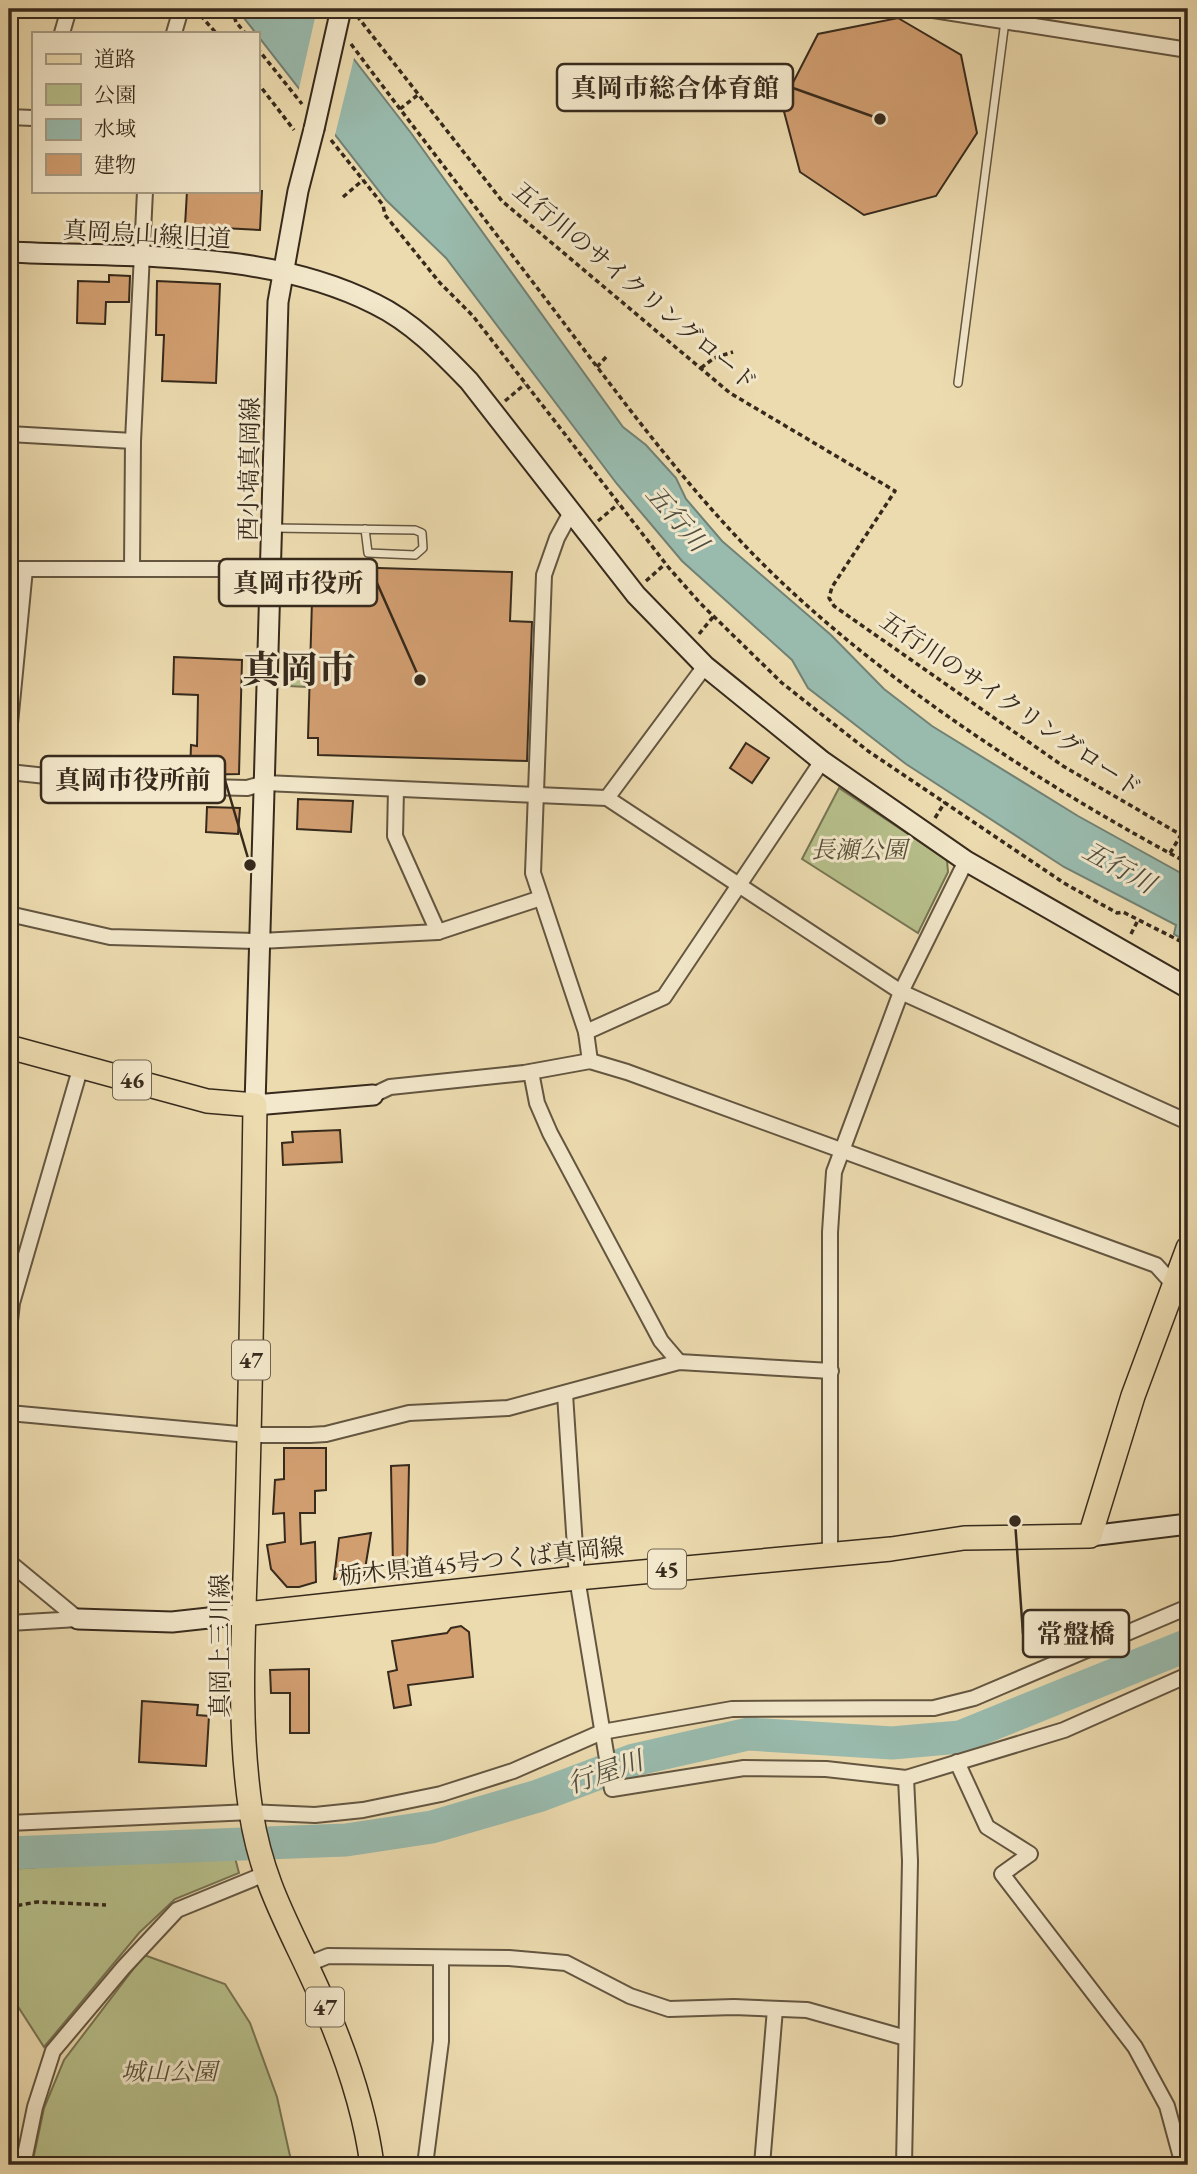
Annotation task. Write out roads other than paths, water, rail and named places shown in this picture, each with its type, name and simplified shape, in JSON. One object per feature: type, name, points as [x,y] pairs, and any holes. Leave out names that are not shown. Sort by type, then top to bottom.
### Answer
[{"type":"main road","name":"46","points":[[9,1047],[215,1103],[256,1105]]},
{"type":"main road","name":"真岡上三川線","points":[[256,1105],[245,1614],[245,1751],[252,1819],[262,1865],[344,2057],[360,2104],[372,2165]]},
{"type":"main road","points":[[1090,1536],[1133,1396],[1181,1287],[1188,1248]]},
{"type":"main road","name":"栃木県道45号つくば真岡線","points":[[245,1614],[964,1538],[1090,1536]]},
{"type":"street","points":[[61,32],[69,9]]},
{"type":"street","points":[[927,9],[1008,16],[1188,50]]},
{"type":"street","name":"西小塙真岡線","points":[[256,1105],[278,302],[282,272],[313,133],[350,13]]},
{"type":"street","points":[[174,32],[179,16]]},
{"type":"street","points":[[9,117],[32,118]]},
{"type":"street","points":[[132,568],[133,441],[145,192]]},
{"type":"street","name":"真岡烏山線旧道","points":[[9,252],[235,262],[282,272],[376,304],[422,335],[469,381],[570,514],[636,595],[705,666],[822,761],[966,861],[1188,988]]},
{"type":"street","points":[[9,434],[133,441]]},
{"type":"street","points":[[570,514],[557,538],[544,575],[533,873],[586,1032],[590,1061]]},
{"type":"street","points":[[9,569],[271,569]]},
{"type":"street","points":[[9,734],[25,569]]},
{"type":"street","points":[[607,798],[705,666]]},
{"type":"street","points":[[586,1032],[664,997],[822,761]]},
{"type":"street","points":[[9,772],[130,785],[247,788],[265,783],[607,798],[901,992],[1188,1122]]},
{"type":"street","points":[[396,789],[395,836],[438,932]]},
{"type":"street","points":[[830,1553],[830,1232],[834,1172],[901,992],[966,861]]},
{"type":"street","points":[[9,915],[110,937],[260,941],[438,932],[541,898]]},
{"type":"street","points":[[256,1105],[373,1095],[390,1087],[531,1072],[590,1061],[1156,1265],[1181,1287]]},
{"type":"street","points":[[9,1330],[11,1303],[81,1066]]},
{"type":"street","points":[[531,1072],[537,1104],[550,1133],[661,1341],[679,1362]]},
{"type":"street","points":[[9,1413],[249,1435],[326,1434],[409,1413],[508,1408],[679,1362],[831,1371]]},
{"type":"street","points":[[565,1394],[578,1578],[612,1789],[744,1769],[827,1769],[906,1777],[1064,1730],[1188,1675]]},
{"type":"street","points":[[1090,1536],[1188,1524]]},
{"type":"street","points":[[9,1562],[78,1619]]},
{"type":"street","points":[[9,1823],[252,1819],[315,1815],[409,1803],[513,1771],[603,1736],[732,1709],[934,1708],[974,1698],[1188,1607]]},
{"type":"street","points":[[9,1623],[78,1619],[172,1622],[245,1614]]},
{"type":"street","points":[[957,1762],[987,1827],[1030,1854],[1002,1874],[1135,2047],[1167,2106],[1183,2165]]},
{"type":"street","points":[[904,2165],[910,1861],[906,1777]]},
{"type":"street","points":[[23,2165],[35,2107],[53,2051],[122,1968],[177,1910],[262,1865]]},
{"type":"street","points":[[306,1965],[328,1956],[509,1958],[566,1963],[630,1996],[669,2009],[807,2010],[906,2038]]},
{"type":"street","points":[[425,2165],[441,2041],[441,1959]]},
{"type":"street","points":[[761,2165],[775,2009]]},
{"type":"lane","points":[[958,383],[1008,16]]},
{"type":"lane","points":[[272,527],[366,529],[418,531],[423,536],[423,548],[415,555],[368,553],[365,547],[366,529]]},
{"type":"water","name":"五行川","points":[[237,9],[315,9],[411,133],[623,427],[646,445],[676,478],[686,499],[722,541],[831,635],[884,689],[932,726],[1078,816],[1188,877],[1188,931],[1179,937],[1174,934],[1176,925],[1064,867],[906,764],[808,688],[792,660],[682,561],[617,484],[446,258],[386,200],[259,37],[259,32],[255,32]]},
{"type":"waterway","name":"行屋川","points":[[9,1853],[346,1840],[432,1827],[538,1796],[634,1760],[748,1734],[892,1743],[960,1737],[1188,1645]]},
{"type":"place","name":"真岡市総合体育館","points":[[880,119]]},
{"type":"place","name":"真岡市役所","points":[[420,680]]},
{"type":"place","name":"真岡市役所前","points":[[250,865]]},
{"type":"place","name":"常盤橋","points":[[1015,1521]]},
{"type":"district","name":"真岡市","points":[[299,669]]},
{"type":"park label","name":"長瀬公園","points":[[859,849]]},
{"type":"park label","name":"城山公園","points":[[169,2071]]}]
